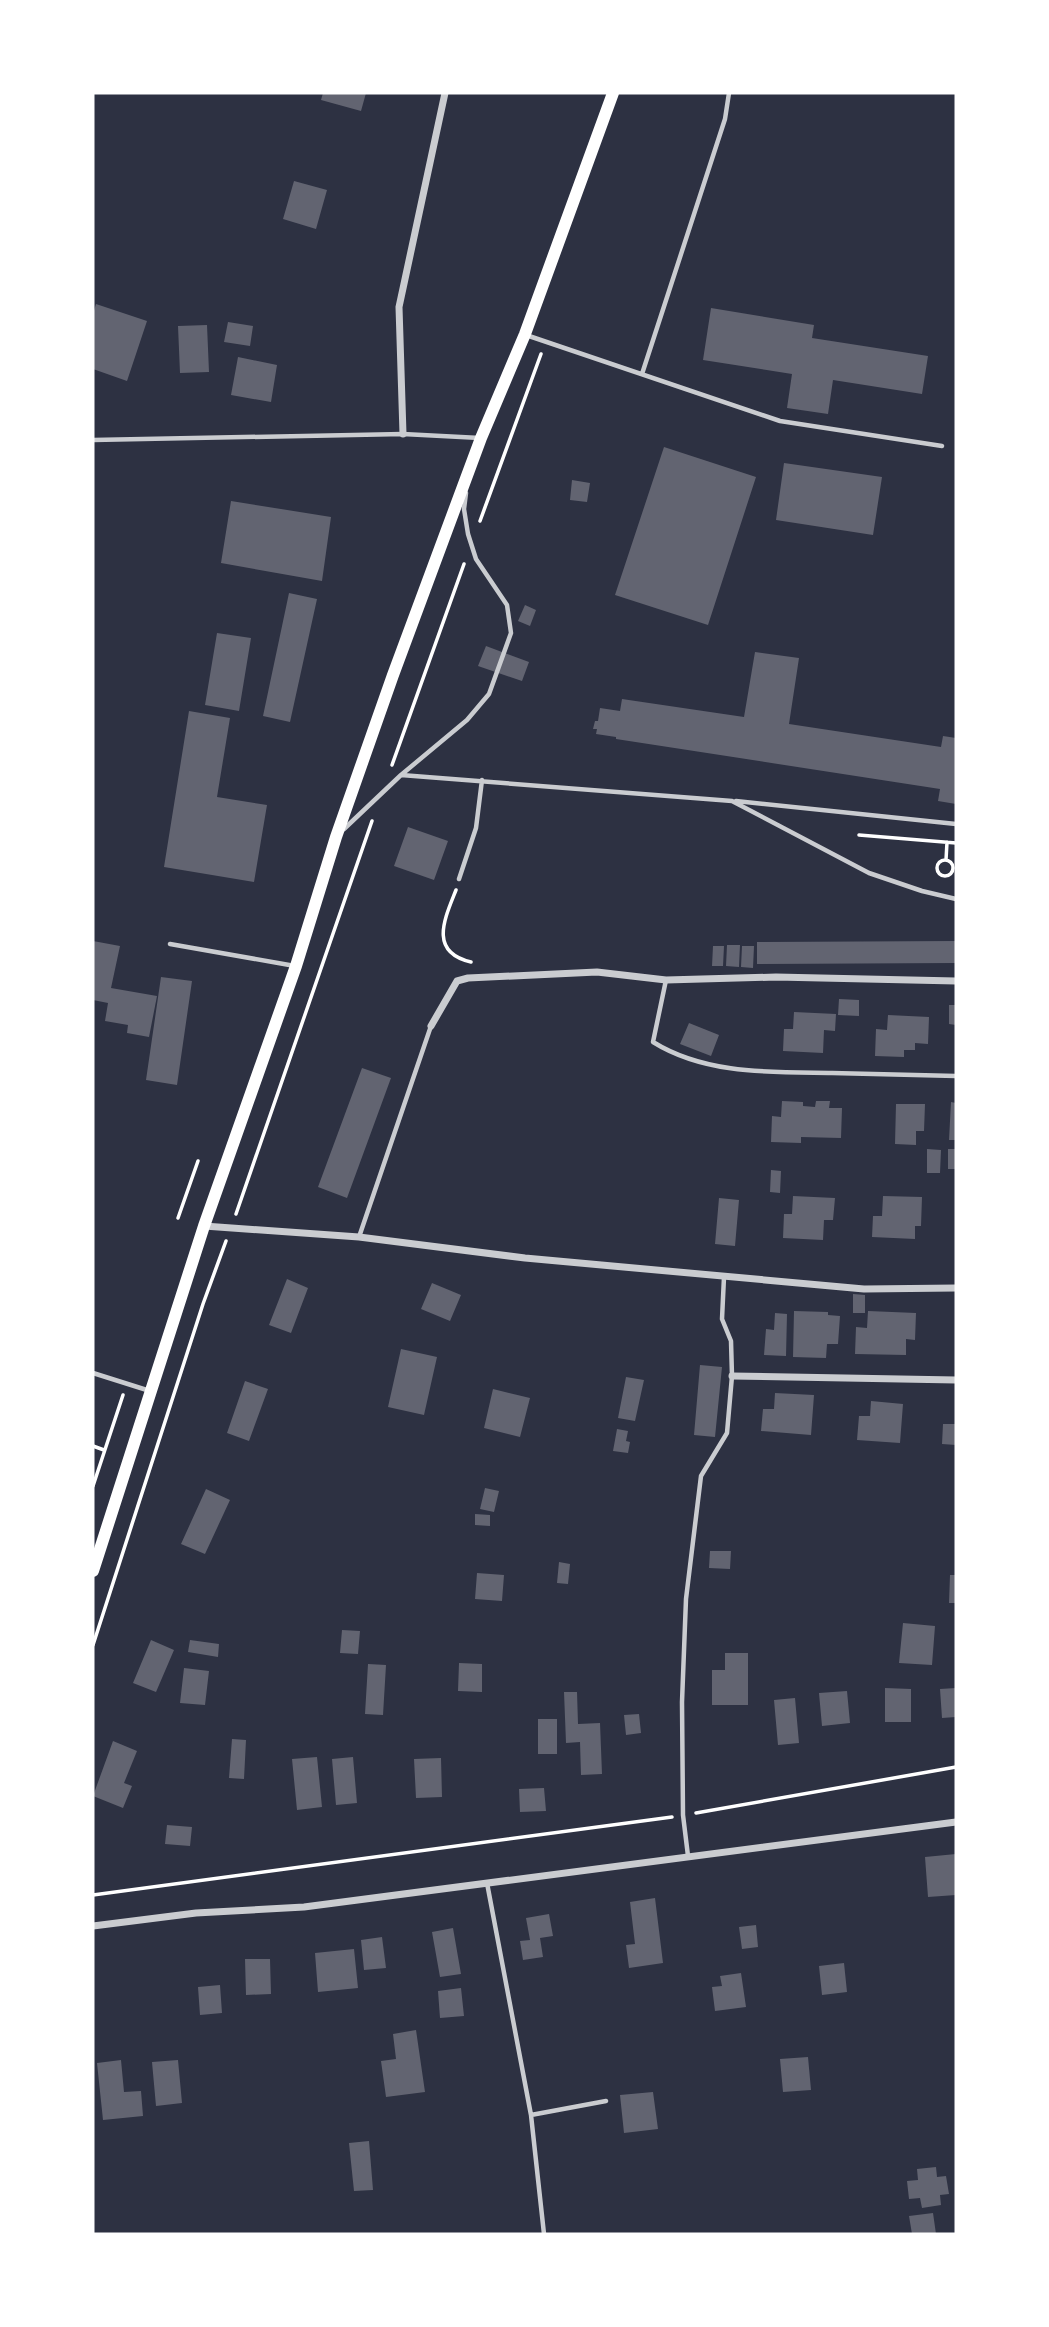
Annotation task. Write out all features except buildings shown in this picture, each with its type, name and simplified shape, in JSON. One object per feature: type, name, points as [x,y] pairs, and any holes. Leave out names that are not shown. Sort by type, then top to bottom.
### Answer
[{"type":"main road","points":[[93,1571],[204,1226],[296,966],[336,837],[481,438],[525,334],[613,93]]},
{"type":"street","points":[[403,434],[399,307],[445,93]]},
{"type":"street","points":[[431,1026],[457,981],[468,978],[597,972],[666,980],[776,977],[956,981]]},
{"type":"street","points":[[204,1226],[359,1237],[525,1258],[864,1289],[956,1288]]},
{"type":"street","points":[[732,1376],[956,1380]]},
{"type":"street","points":[[93,1926],[196,1913],[288,1909],[956,1822]]},
{"type":"lane","points":[[642,374],[725,119],[729,93]]},
{"type":"lane","points":[[525,334],[780,421],[942,446]]},
{"type":"lane","points":[[93,440],[403,434],[481,438]]},
{"type":"lane","points":[[336,837],[401,775],[467,720],[489,694],[511,634],[507,605],[476,559],[468,534],[464,509],[467,482]]},
{"type":"lane","points":[[401,775],[732,801],[956,824]]},
{"type":"lane","points":[[459,878],[476,828],[482,780]]},
{"type":"lane","points":[[732,801],[869,873],[956,899]]},
{"type":"lane","points":[[170,943],[296,966]]},
{"type":"lane","points":[[666,980],[653,1042],[671,1054],[708,1064],[757,1072],[956,1076]]},
{"type":"lane","points":[[359,1237],[431,1026]]},
{"type":"lane","points":[[688,1856],[683,1815],[682,1702],[686,1599],[701,1476],[727,1433],[732,1376],[731,1341],[722,1319],[724,1277]]},
{"type":"lane","points":[[93,1373],[150,1391]]},
{"type":"lane","points":[[487,1882],[531,2115],[544,2234]]},
{"type":"lane","points":[[531,2115],[606,2101]]},
{"type":"path","points":[[859,835],[956,843]]},
{"type":"path","points":[[946,860],[947,842]]},
{"type":"path","points":[[946,860],[951,863],[953,869],[950,874],[944,876],[939,873],[937,867],[940,862],[946,860]]},
{"type":"path","points":[[459,878],[442,925],[442,937],[458,959],[474,963]]},
{"type":"path","points":[[178,1218],[198,1161]]},
{"type":"path","points":[[93,1486],[127,1384]]},
{"type":"path","points":[[93,1446],[104,1450]]},
{"type":"path","points":[[93,1895],[683,1815],[956,1767]]}]
